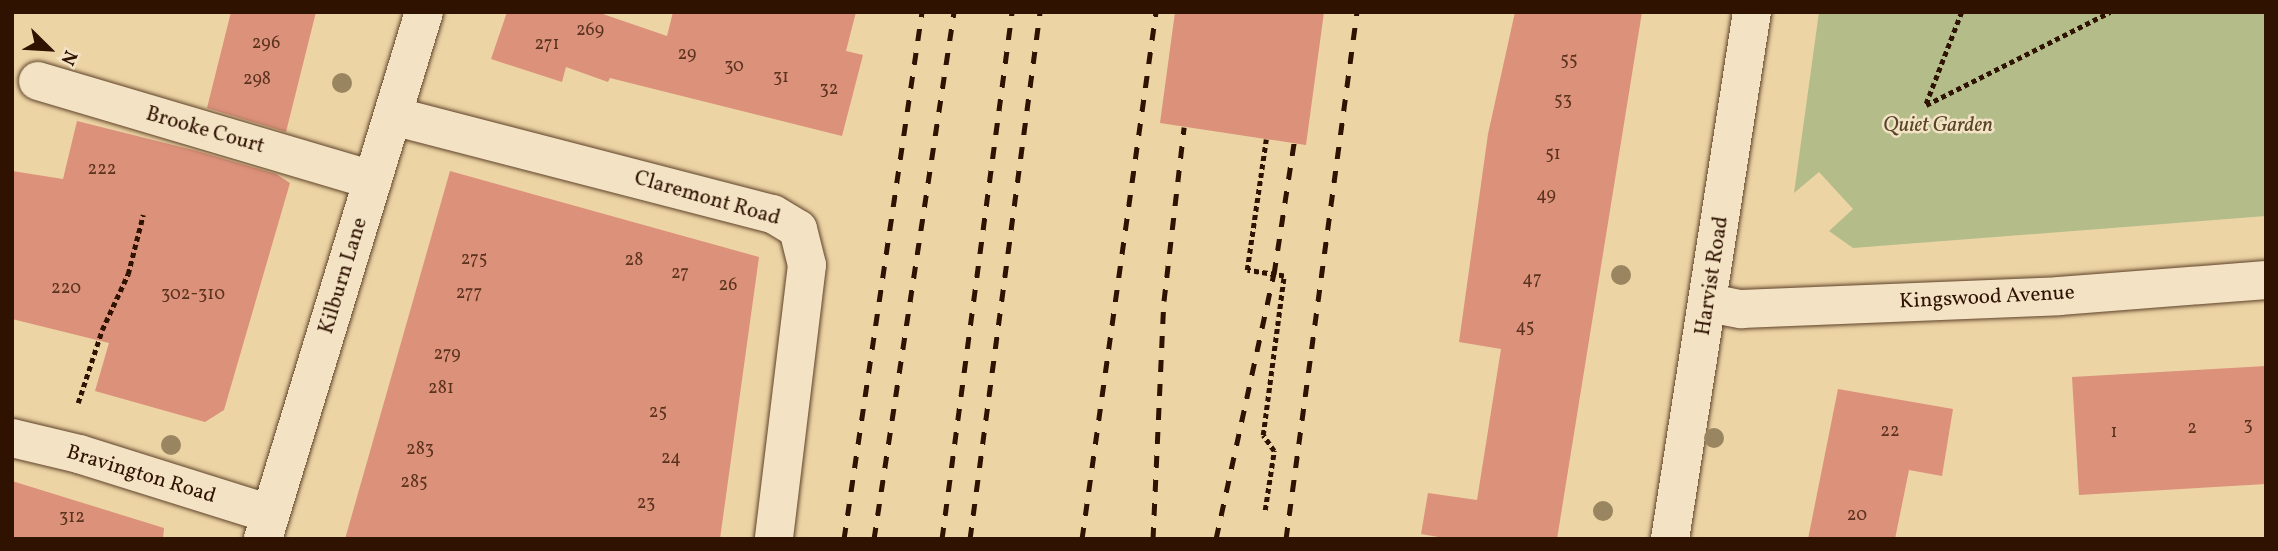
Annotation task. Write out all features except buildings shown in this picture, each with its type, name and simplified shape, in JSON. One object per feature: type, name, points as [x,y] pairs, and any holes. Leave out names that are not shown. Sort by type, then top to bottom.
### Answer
[{"type":"street","name":"Kilburn Lane","points":[[266,527],[424,12]]},
{"type":"street","name":"Harvist Road","points":[[1670,539],[1709,303],[1752,12]]},
{"type":"street","name":"Brooke Court","points":[[38,81],[373,180]]},
{"type":"street","name":"Claremont Road","points":[[393,116],[773,214],[798,229],[807,265],[774,539]]},
{"type":"street","name":"Kingswood Avenue","points":[[1709,303],[1741,309],[2019,297],[2266,280]]},
{"type":"street","name":"Bravington Road","points":[[12,438],[64,450],[266,527]]},
{"type":"path","points":[[1962,12],[1926,105],[2110,12]]},
{"type":"path","points":[[1265,510],[1274,452],[1263,435],[1284,276],[1247,270],[1266,139]]},
{"type":"path","points":[[64,450],[102,330],[128,274],[143,215]]},
{"type":"green space","name":"Quiet Garden","points":[[1819,12],[2266,12],[2266,216],[1853,248],[1829,231],[1853,209],[1819,172],[1794,193]]},
{"type":"railway","points":[[844,539],[922,12]]},
{"type":"railway","points":[[874,539],[954,12]]},
{"type":"railway","points":[[942,539],[1012,12]]},
{"type":"railway","points":[[970,539],[1040,12]]},
{"type":"railway","points":[[1082,539],[1156,12]]},
{"type":"railway","points":[[1286,539],[1357,12]]},
{"type":"railway","points":[[1153,539],[1164,301],[1184,127]]},
{"type":"railway","points":[[1216,539],[1274,274],[1294,143]]}]
